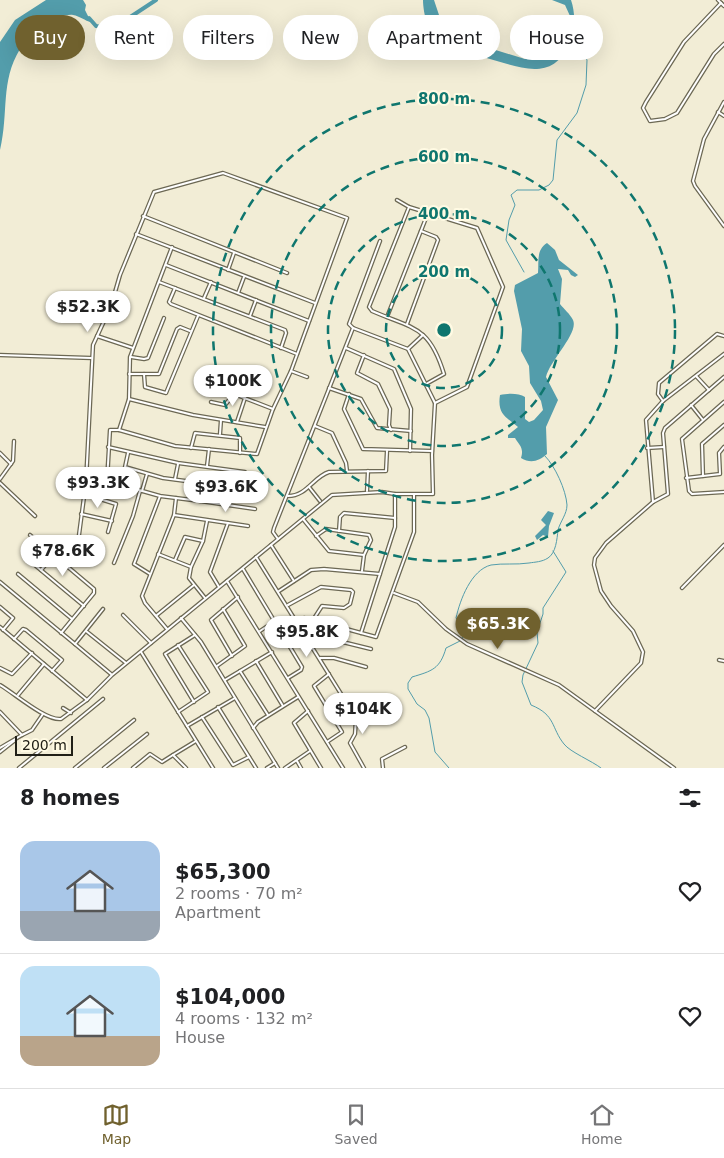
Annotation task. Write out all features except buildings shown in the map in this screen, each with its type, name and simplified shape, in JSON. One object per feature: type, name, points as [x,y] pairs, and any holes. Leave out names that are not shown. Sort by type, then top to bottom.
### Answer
[{"type":"street","points":[[718,0],[724,6]]},
{"type":"street","points":[[721,3],[684,42],[646,102],[643,108],[650,121],[677,113],[714,54],[724,44]]},
{"type":"street","points":[[724,102],[704,139],[693,181],[724,226]]},
{"type":"street","points":[[718,112],[724,116]]},
{"type":"street","points":[[68,566],[77,550],[84,494],[90,410],[91,358],[96,335],[111,306],[120,275],[152,194],[158,189],[223,173],[347,218],[291,371],[265,427],[257,454],[191,448],[155,442],[119,430],[110,430],[106,480],[160,496],[255,509]]},
{"type":"street","points":[[397,200],[409,207],[479,229],[503,287],[467,387],[435,403]]},
{"type":"street","points":[[409,207],[369,307],[387,317],[419,329],[429,341],[444,374],[426,384]]},
{"type":"street","points":[[387,317],[428,213]]},
{"type":"street","points":[[143,216],[287,273]]},
{"type":"street","points":[[407,324],[438,240],[436,237],[421,231]]},
{"type":"street","points":[[136,234],[316,303]]},
{"type":"street","points":[[0,685],[44,714],[57,720],[71,714],[126,663],[303,519],[320,502],[334,494],[366,492],[414,495],[433,494],[432,451],[435,403],[426,384],[408,349],[353,328],[348,324],[380,241]]},
{"type":"street","points":[[119,430],[129,399],[128,374],[130,357],[172,247]]},
{"type":"street","points":[[228,270],[235,252]]},
{"type":"street","points":[[166,265],[309,321]]},
{"type":"street","points":[[238,293],[244,276]]},
{"type":"street","points":[[159,282],[285,330],[286,333],[281,348]]},
{"type":"street","points":[[203,299],[211,282]]},
{"type":"street","points":[[175,288],[169,302],[171,304],[297,354]]},
{"type":"street","points":[[250,316],[256,300]]},
{"type":"street","points":[[144,374],[145,387],[166,393],[190,331],[198,316]]},
{"type":"street","points":[[130,357],[144,360],[148,358],[164,318]]},
{"type":"street","points":[[128,374],[159,374],[177,329],[180,327],[190,331]]},
{"type":"street","points":[[278,539],[273,532],[274,528],[353,328]]},
{"type":"street","points":[[663,401],[658,394],[659,383],[717,334],[724,336]]},
{"type":"street","points":[[96,335],[133,348]]},
{"type":"street","points":[[408,349],[424,335]]},
{"type":"street","points":[[346,348],[394,369],[410,404],[410,451]]},
{"type":"street","points":[[653,502],[644,423],[663,401],[724,354]]},
{"type":"street","points":[[0,355],[91,358]]},
{"type":"street","points":[[364,355],[357,373],[378,384],[390,409],[389,425],[391,430]]},
{"type":"street","points":[[291,371],[307,377]]},
{"type":"street","points":[[696,376],[709,390]]},
{"type":"street","points":[[595,711],[640,663],[643,652],[633,631],[611,606],[601,591],[594,565],[595,558],[606,543],[653,502],[668,494],[664,447],[665,428],[724,377]]},
{"type":"street","points":[[329,388],[361,399],[375,426],[380,429],[411,431]]},
{"type":"street","points":[[211,402],[225,404],[233,394],[273,409]]},
{"type":"street","points":[[350,394],[344,409],[363,449],[432,451]]},
{"type":"street","points":[[236,422],[245,398]]},
{"type":"street","points":[[129,399],[221,420],[265,427]]},
{"type":"street","points":[[724,402],[682,439],[687,489],[691,493],[724,492]]},
{"type":"street","points":[[691,405],[703,420]]},
{"type":"street","points":[[220,434],[221,420]]},
{"type":"street","points":[[703,476],[702,444],[724,425]]},
{"type":"street","points":[[314,426],[332,434],[347,464],[347,471]]},
{"type":"street","points":[[191,448],[195,433],[220,434],[240,438],[240,453]]},
{"type":"street","points":[[0,478],[13,459],[14,441]]},
{"type":"street","points":[[108,446],[178,464],[245,472],[245,488]]},
{"type":"street","points":[[647,448],[664,447]]},
{"type":"street","points":[[686,478],[720,474],[720,453],[724,447]]},
{"type":"street","points":[[206,466],[209,449]]},
{"type":"street","points":[[287,496],[298,496],[322,474],[347,471],[386,471],[387,451]]},
{"type":"street","points":[[128,452],[125,466],[147,474],[202,484],[262,491]]},
{"type":"street","points":[[0,453],[11,464]]},
{"type":"street","points":[[175,479],[178,464]]},
{"type":"street","points":[[366,492],[368,471]]},
{"type":"street","points":[[114,563],[147,474]]},
{"type":"street","points":[[0,483],[35,516]]},
{"type":"street","points":[[200,501],[202,484]]},
{"type":"street","points":[[309,487],[320,502]]},
{"type":"street","points":[[84,494],[114,503],[116,506],[108,532]]},
{"type":"street","points":[[361,633],[395,527],[394,494]]},
{"type":"street","points":[[297,621],[304,618],[376,637],[394,593],[414,532],[414,495]]},
{"type":"street","points":[[150,574],[140,570],[134,564],[160,496]]},
{"type":"street","points":[[167,629],[142,598],[174,515],[176,498]]},
{"type":"street","points":[[339,531],[340,517],[344,513],[395,518]]},
{"type":"street","points":[[81,514],[112,521]]},
{"type":"street","points":[[174,515],[248,526]]},
{"type":"street","points":[[303,519],[330,552],[364,555]]},
{"type":"street","points":[[205,598],[188,576],[203,541],[207,520]]},
{"type":"street","points":[[219,587],[210,572],[228,523]]},
{"type":"street","points":[[316,536],[325,529],[369,534],[372,540],[364,555],[362,572]]},
{"type":"street","points":[[30,535],[94,589],[94,593],[61,633]]},
{"type":"street","points":[[175,560],[185,537],[203,541]]},
{"type":"street","points":[[271,545],[294,581]]},
{"type":"street","points":[[682,588],[724,545]]},
{"type":"street","points":[[77,550],[92,561]]},
{"type":"street","points":[[158,554],[191,567]]},
{"type":"street","points":[[41,570],[54,555]]},
{"type":"street","points":[[256,557],[288,605],[357,721],[350,743],[364,768]]},
{"type":"street","points":[[30,561],[84,606]]},
{"type":"street","points":[[242,568],[302,667],[301,670],[288,678]]},
{"type":"street","points":[[279,591],[310,571],[321,569],[380,574]]},
{"type":"street","points":[[18,574],[72,619]]},
{"type":"street","points":[[227,580],[343,768]]},
{"type":"street","points":[[0,582],[112,675]]},
{"type":"street","points":[[156,616],[194,585]]},
{"type":"street","points":[[288,605],[321,586],[351,590],[353,592],[350,604],[344,608],[322,606],[313,620]]},
{"type":"street","points":[[394,593],[418,602],[453,636],[467,644],[559,685],[674,768]]},
{"type":"street","points":[[232,656],[211,620],[238,597]]},
{"type":"street","points":[[0,607],[13,618],[3,630]]},
{"type":"street","points":[[74,644],[103,609]]},
{"type":"street","points":[[216,666],[245,646],[224,609]]},
{"type":"street","points":[[123,615],[151,643]]},
{"type":"street","points":[[180,618],[195,635],[216,666],[278,768]]},
{"type":"street","points":[[259,631],[275,621]]},
{"type":"street","points":[[0,627],[87,700]]},
{"type":"street","points":[[14,639],[23,629],[26,630],[62,660],[52,671]]},
{"type":"street","points":[[86,630],[126,663]]},
{"type":"street","points":[[305,635],[310,634],[371,649]]},
{"type":"street","points":[[194,702],[165,656],[178,645],[195,635]]},
{"type":"street","points":[[178,645],[208,690],[206,694],[178,712]]},
{"type":"street","points":[[141,652],[213,768]]},
{"type":"street","points":[[225,680],[272,652]]},
{"type":"street","points":[[0,668],[12,674],[32,653]]},
{"type":"street","points":[[320,658],[334,658],[366,667]]},
{"type":"street","points":[[718,660],[724,661]]},
{"type":"street","points":[[256,661],[283,706]]},
{"type":"street","points":[[17,696],[44,664]]},
{"type":"street","points":[[240,671],[268,715]]},
{"type":"street","points":[[326,742],[342,732],[314,686],[329,674]]},
{"type":"street","points":[[253,728],[268,715],[299,696]]},
{"type":"street","points":[[187,726],[235,698]]},
{"type":"street","points":[[18,768],[103,699]]},
{"type":"street","points":[[63,708],[71,714]]},
{"type":"street","points":[[218,708],[256,768]]},
{"type":"street","points":[[0,712],[22,735]]},
{"type":"street","points":[[308,712],[294,723],[321,768]]},
{"type":"street","points":[[0,748],[32,730],[44,714]]},
{"type":"street","points":[[202,717],[233,765],[249,757]]},
{"type":"street","points":[[75,768],[134,720]]},
{"type":"street","points":[[104,768],[147,734]]},
{"type":"street","points":[[0,752],[10,746],[15,739]]},
{"type":"street","points":[[133,768],[150,754],[162,762],[196,741]]},
{"type":"street","points":[[383,768],[382,759],[405,747]]},
{"type":"street","points":[[285,768],[310,751]]},
{"type":"street","points":[[173,754],[186,768]]},
{"type":"street","points":[[296,761],[301,768]]},
{"type":"street","points":[[267,768],[275,763]]},
{"type":"water","points":[[46,0],[83,0],[86,5],[85,10],[91,22],[85,20],[85,15],[23,15]]},
{"type":"water","points":[[423,0],[434,0],[439,15],[425,15]]},
{"type":"water","points":[[552,0],[571,0],[574,15],[570,15],[565,5]]},
{"type":"water","points":[[15,20],[15,59],[7,85],[0,150],[0,42]]},
{"type":"water","points":[[500,51],[510,54],[510,60],[558,60],[552,65],[541,69],[517,67],[493,60],[500,60]]},
{"type":"water","points":[[547,243],[555,250],[559,260],[578,275],[575,277],[568,270],[558,269],[562,279],[560,304],[572,318],[574,325],[572,332],[546,377],[558,400],[546,427],[547,454],[538,460],[532,461],[521,458],[522,449],[520,445],[515,438],[508,438],[508,435],[518,427],[503,414],[499,401],[500,395],[503,394],[517,394],[525,397],[525,419],[529,422],[534,420],[543,410],[541,401],[530,383],[529,366],[521,351],[522,329],[514,291],[515,285],[538,273],[540,252]]},
{"type":"water","points":[[548,511],[554,513],[549,526],[548,537],[543,535],[537,540],[535,536],[546,525],[541,520]]},
{"type":"waterway","points":[[89,18],[96,26],[112,29],[156,0]]},
{"type":"waterway","points":[[524,272],[506,240],[509,220],[515,205],[511,195],[517,190],[539,190],[549,185],[553,180],[557,140],[577,113],[586,85],[587,60]]},
{"type":"waterway","points":[[449,768],[435,752],[429,718],[425,710],[417,704],[408,689],[408,683],[412,677],[425,673],[438,665],[446,648],[460,641],[467,632],[456,618],[460,603],[472,579],[478,573],[491,565],[524,564],[541,561],[553,553],[558,530],[567,505],[565,492],[553,466],[545,456]]},
{"type":"waterway","points":[[553,551],[566,572],[543,608],[537,632],[538,643],[523,675],[522,682],[531,705],[545,713],[564,744],[601,768]]}]
